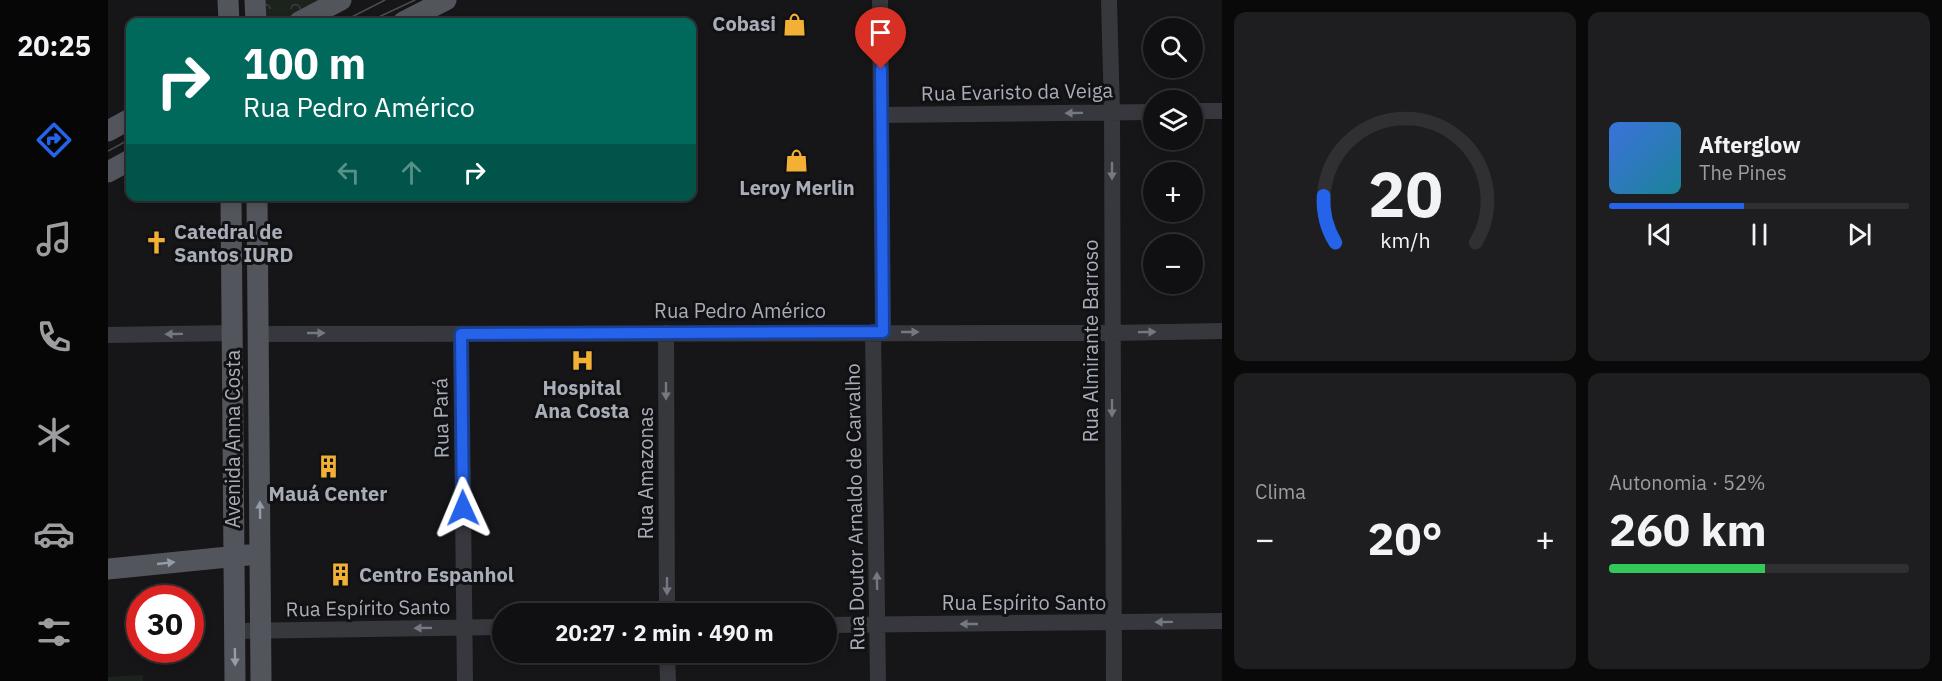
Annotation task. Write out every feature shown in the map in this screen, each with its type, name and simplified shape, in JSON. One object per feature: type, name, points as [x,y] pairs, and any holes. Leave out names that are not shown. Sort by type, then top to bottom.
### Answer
[{"type":"main road","points":[[255,0],[256,18]]},
{"type":"main road","points":[[307,18],[341,0]]},
{"type":"main road","points":[[411,18],[446,0]]},
{"type":"main road","points":[[109,130],[126,120]]},
{"type":"main road","points":[[108,172],[126,162]]},
{"type":"main road","name":"Avenida Anna Costa","points":[[231,201],[235,681]]},
{"type":"main road","name":"Avenida Anna Costa","points":[[257,201],[261,681]]},
{"type":"main road","points":[[232,279],[237,289],[239,326],[248,332],[258,334]]},
{"type":"main road","points":[[108,569],[260,554]]},
{"type":"street","name":"Rua Doutor Arnaldo de Carvalho","points":[[878,681],[878,332],[882,115],[880,0]]},
{"type":"street","name":"Rua Almirante Barroso","points":[[1109,0],[1112,112],[1114,681]]},
{"type":"street","name":"Rua Evaristo da Veiga","points":[[882,115],[1143,111]]},
{"type":"street","points":[[1203,111],[1222,111]]},
{"type":"street","name":"Rua Pedro Américo","points":[[258,334],[1222,331]]},
{"type":"street","points":[[108,335],[233,333]]},
{"type":"street","name":"Rua Amazonas","points":[[666,333],[667,603]]},
{"type":"street","name":"Rua Pará","points":[[461,334],[465,681]]},
{"type":"street","name":"Rua Espírito Santo","points":[[837,625],[1222,621]]},
{"type":"street","name":"Rua Espírito Santo","points":[[235,631],[492,627]]},
{"type":"street","points":[[668,663],[668,681]]},
{"type":"green space","points":[[264,0],[324,0],[290,18],[264,18]]},
{"type":"green space","points":[[143,675],[143,681],[108,681],[108,677]]},
{"type":"tram line","points":[[350,18],[385,0]]},
{"type":"tram line","points":[[377,18],[415,0]]},
{"type":"tram line","points":[[108,151],[126,141]]},
{"type":"place","name":"Cobasi","points":[[794,24]]},
{"type":"place","name":"Leroy Merlin","points":[[797,160]]},
{"type":"place","name":"Catedral de Santos IURD","points":[[156,243]]},
{"type":"place","name":"Hospital Ana Costa","points":[[582,360]]},
{"type":"place","name":"Mauá Center","points":[[328,466]]},
{"type":"place","name":"Centro Espanhol","points":[[341,575]]},
{"type":"route","points":[[463,508],[461,334],[883,332],[881,69]]}]
